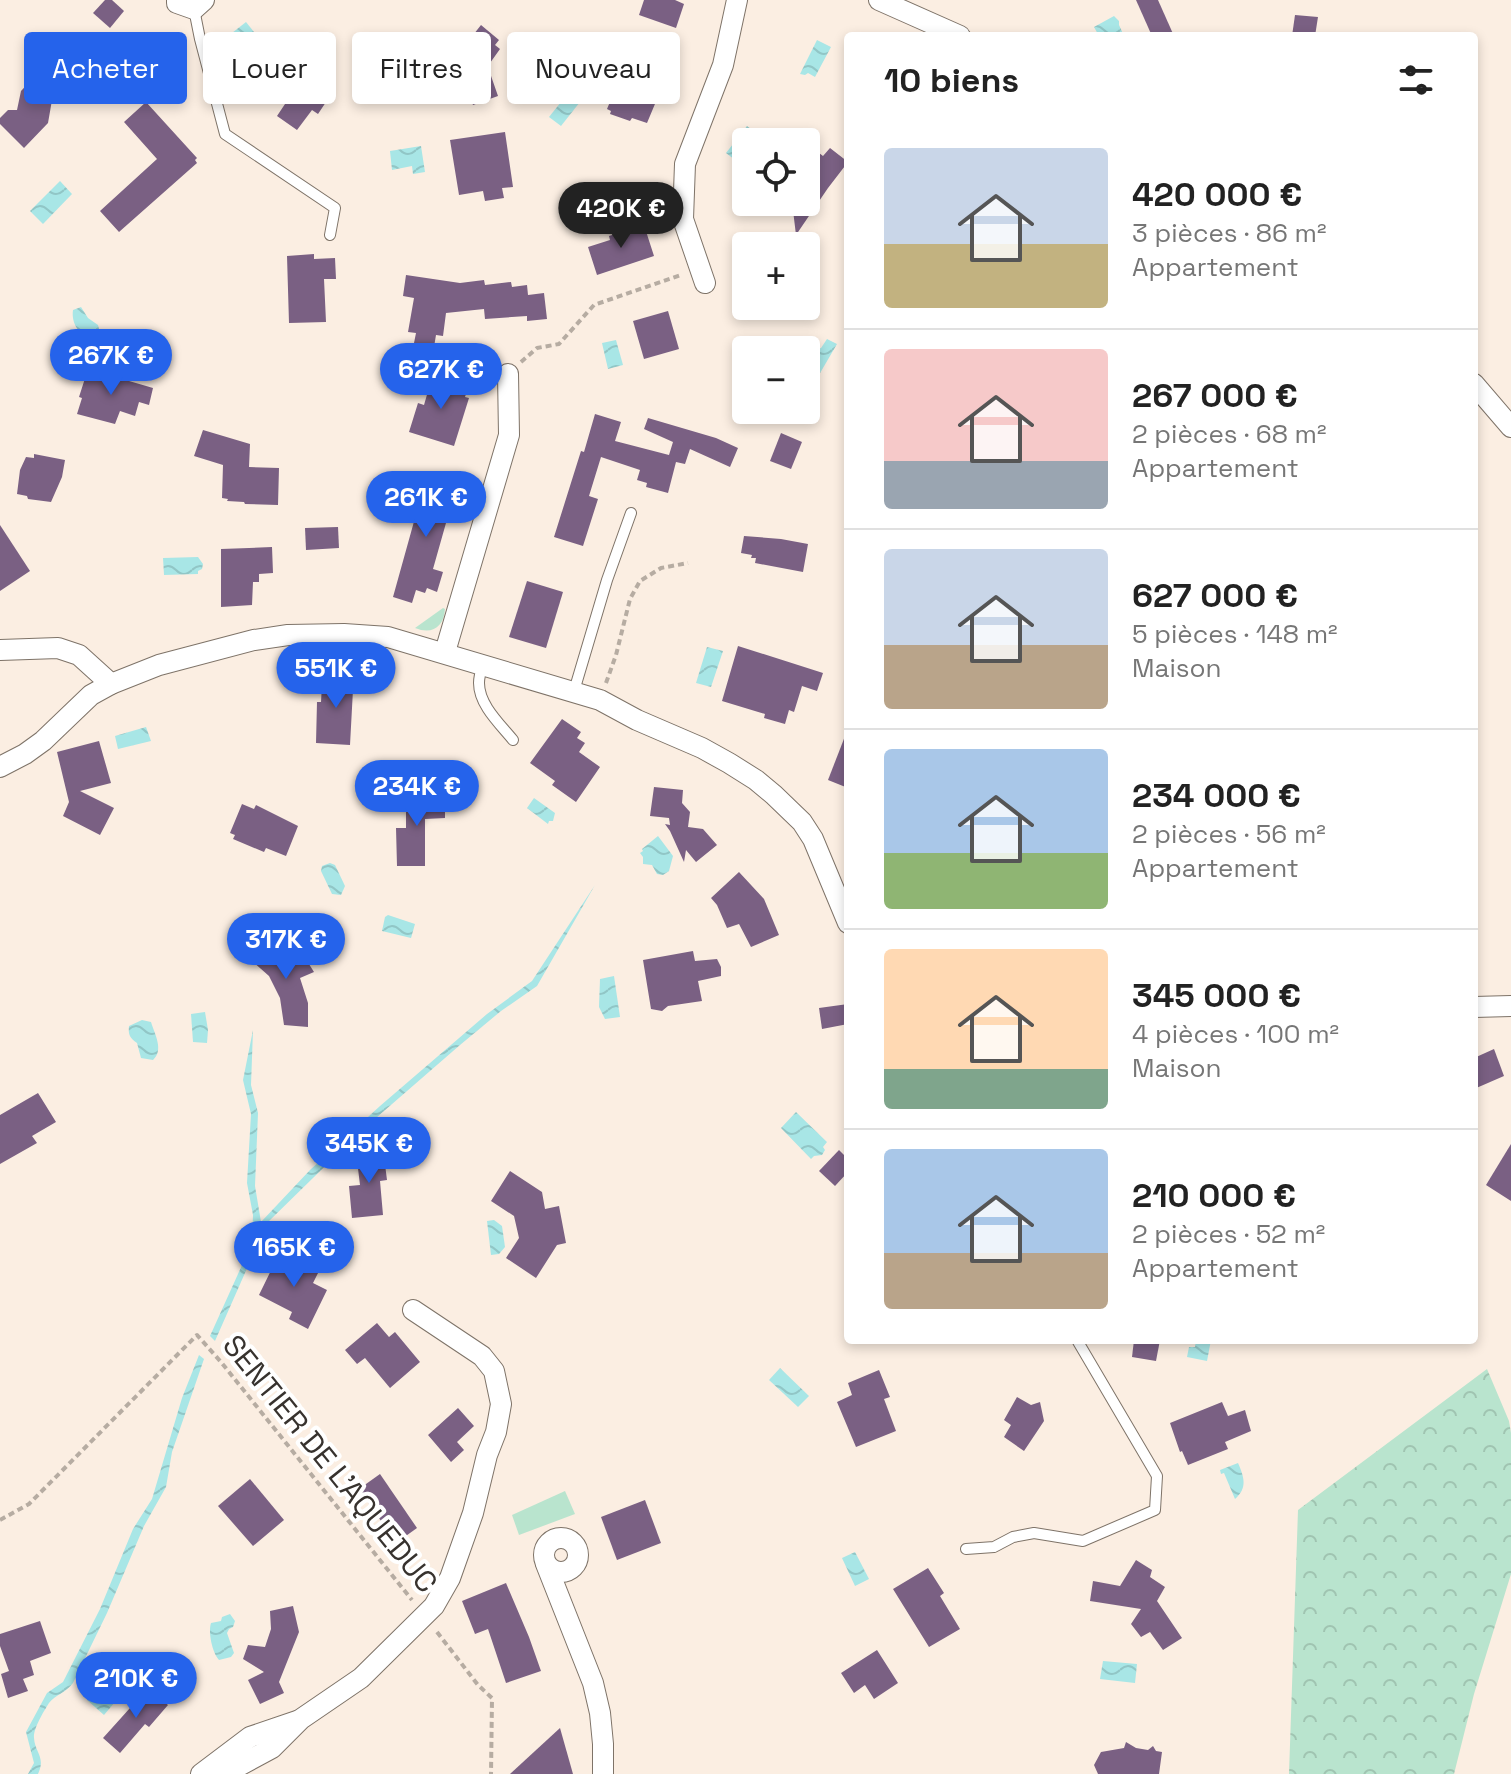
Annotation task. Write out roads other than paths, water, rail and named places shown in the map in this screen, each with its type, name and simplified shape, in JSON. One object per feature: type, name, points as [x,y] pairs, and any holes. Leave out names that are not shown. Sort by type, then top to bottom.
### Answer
[{"type":"street","points":[[705,283],[683,219],[685,164],[723,65],[737,0]]},
{"type":"street","points":[[879,0],[951,32]]},
{"type":"street","points":[[445,652],[509,435],[508,374]]},
{"type":"street","points":[[1478,389],[1511,427]]},
{"type":"street","points":[[0,767],[43,741],[91,695],[159,665],[254,640],[288,635],[379,636],[445,652],[600,700],[702,748],[756,780],[802,822],[813,839],[844,913]]},
{"type":"street","points":[[0,650],[58,648],[79,655],[111,684]]},
{"type":"street","points":[[1478,1007],[1511,1006]]},
{"type":"street","points":[[224,1774],[272,1748],[301,1719],[361,1678],[434,1606],[450,1578],[469,1526],[501,1404],[494,1371],[482,1356],[413,1310]]},
{"type":"street","points":[[558,1596],[578,1554],[576,1546],[566,1539],[554,1539],[544,1552],[546,1564],[558,1596],[593,1683],[600,1713],[603,1774]]},
{"type":"street","points":[[546,1564],[556,1571],[568,1571]]},
{"type":"street","points":[[201,1774],[250,1737],[301,1719]]},
{"type":"lane","points":[[192,3],[225,134],[335,208],[330,235]]},
{"type":"lane","points":[[574,691],[607,580],[631,513]]},
{"type":"lane","points":[[483,664],[480,694],[513,740]]},
{"type":"lane","points":[[966,1549],[994,1547],[1013,1537],[1034,1533],[1083,1541],[1155,1510],[1157,1476],[1079,1344]]},
{"type":"water","points":[[1114,16],[1122,32],[1097,32],[1094,27]]},
{"type":"water","points":[[246,22],[254,32],[233,32]]},
{"type":"water","points":[[817,40],[831,47],[815,77],[808,73],[800,74]]},
{"type":"water","points":[[559,104],[578,104],[561,126],[549,117]]},
{"type":"water","points":[[421,146],[425,172],[413,174],[412,166],[392,170],[390,151]]},
{"type":"water","points":[[60,181],[72,194],[43,224],[30,211]]},
{"type":"water","points":[[81,307],[88,318],[98,325],[94,337],[84,335],[75,324],[73,310]]},
{"type":"water","points":[[827,339],[837,344],[820,373],[820,348]]},
{"type":"water","points":[[616,340],[623,365],[608,369],[602,343]]},
{"type":"water","points":[[198,557],[203,564],[198,574],[164,575],[163,558]]},
{"type":"water","points":[[707,647],[723,651],[711,687],[696,683]]},
{"type":"water","points":[[146,727],[151,741],[118,749],[115,736]]},
{"type":"water","points":[[534,798],[555,813],[553,821],[548,824],[527,808]]},
{"type":"water","points":[[658,836],[673,856],[669,871],[663,875],[657,874],[652,865],[643,864],[640,853]]},
{"type":"water","points":[[335,865],[345,886],[341,895],[332,894],[321,871],[322,866]]},
{"type":"water","points":[[595,885],[537,986],[501,1011],[361,1131],[267,1223],[215,1341],[210,1336],[252,1243],[253,1215],[247,1183],[251,1114],[243,1080],[253,1030],[251,1085],[258,1113],[255,1186],[261,1222],[310,1170],[380,1106],[487,1014],[532,981]]},
{"type":"water","points":[[388,915],[415,924],[411,938],[382,931]]},
{"type":"water","points":[[614,976],[620,1017],[605,1019],[599,1007],[600,979]]},
{"type":"water","points":[[205,1012],[207,1043],[193,1042],[191,1014]]},
{"type":"water","points":[[142,1020],[151,1022],[156,1037],[158,1052],[153,1060],[141,1058],[137,1043],[129,1034],[129,1026]]},
{"type":"water","points":[[796,1112],[827,1142],[822,1155],[811,1159],[781,1128]]},
{"type":"water","points":[[494,1220],[502,1226],[505,1247],[499,1254],[491,1255],[487,1221]]},
{"type":"water","points":[[1195,1344],[1210,1344],[1207,1361],[1187,1357],[1189,1347],[1195,1347]]},
{"type":"water","points":[[199,1355],[204,1359],[172,1452],[166,1487],[144,1526],[73,1683],[52,1700],[39,1720],[34,1738],[41,1759],[40,1768],[38,1774],[28,1774],[34,1763],[26,1732],[47,1693],[63,1682],[100,1609],[133,1529],[152,1499],[182,1398]]},
{"type":"water","points":[[780,1368],[809,1396],[798,1407],[769,1380]]},
{"type":"water","points":[[1238,1463],[1244,1482],[1242,1491],[1235,1499],[1220,1470]]},
{"type":"water","points":[[855,1552],[869,1579],[855,1586],[842,1558]]},
{"type":"water","points":[[230,1614],[235,1621],[227,1633],[234,1653],[219,1660],[211,1642],[211,1623],[221,1621],[222,1617]]},
{"type":"water","points":[[1103,1661],[1137,1664],[1135,1683],[1100,1679]]},
{"type":"water","points":[[114,1677],[126,1689],[104,1715],[87,1700],[90,1696],[94,1699]]}]
